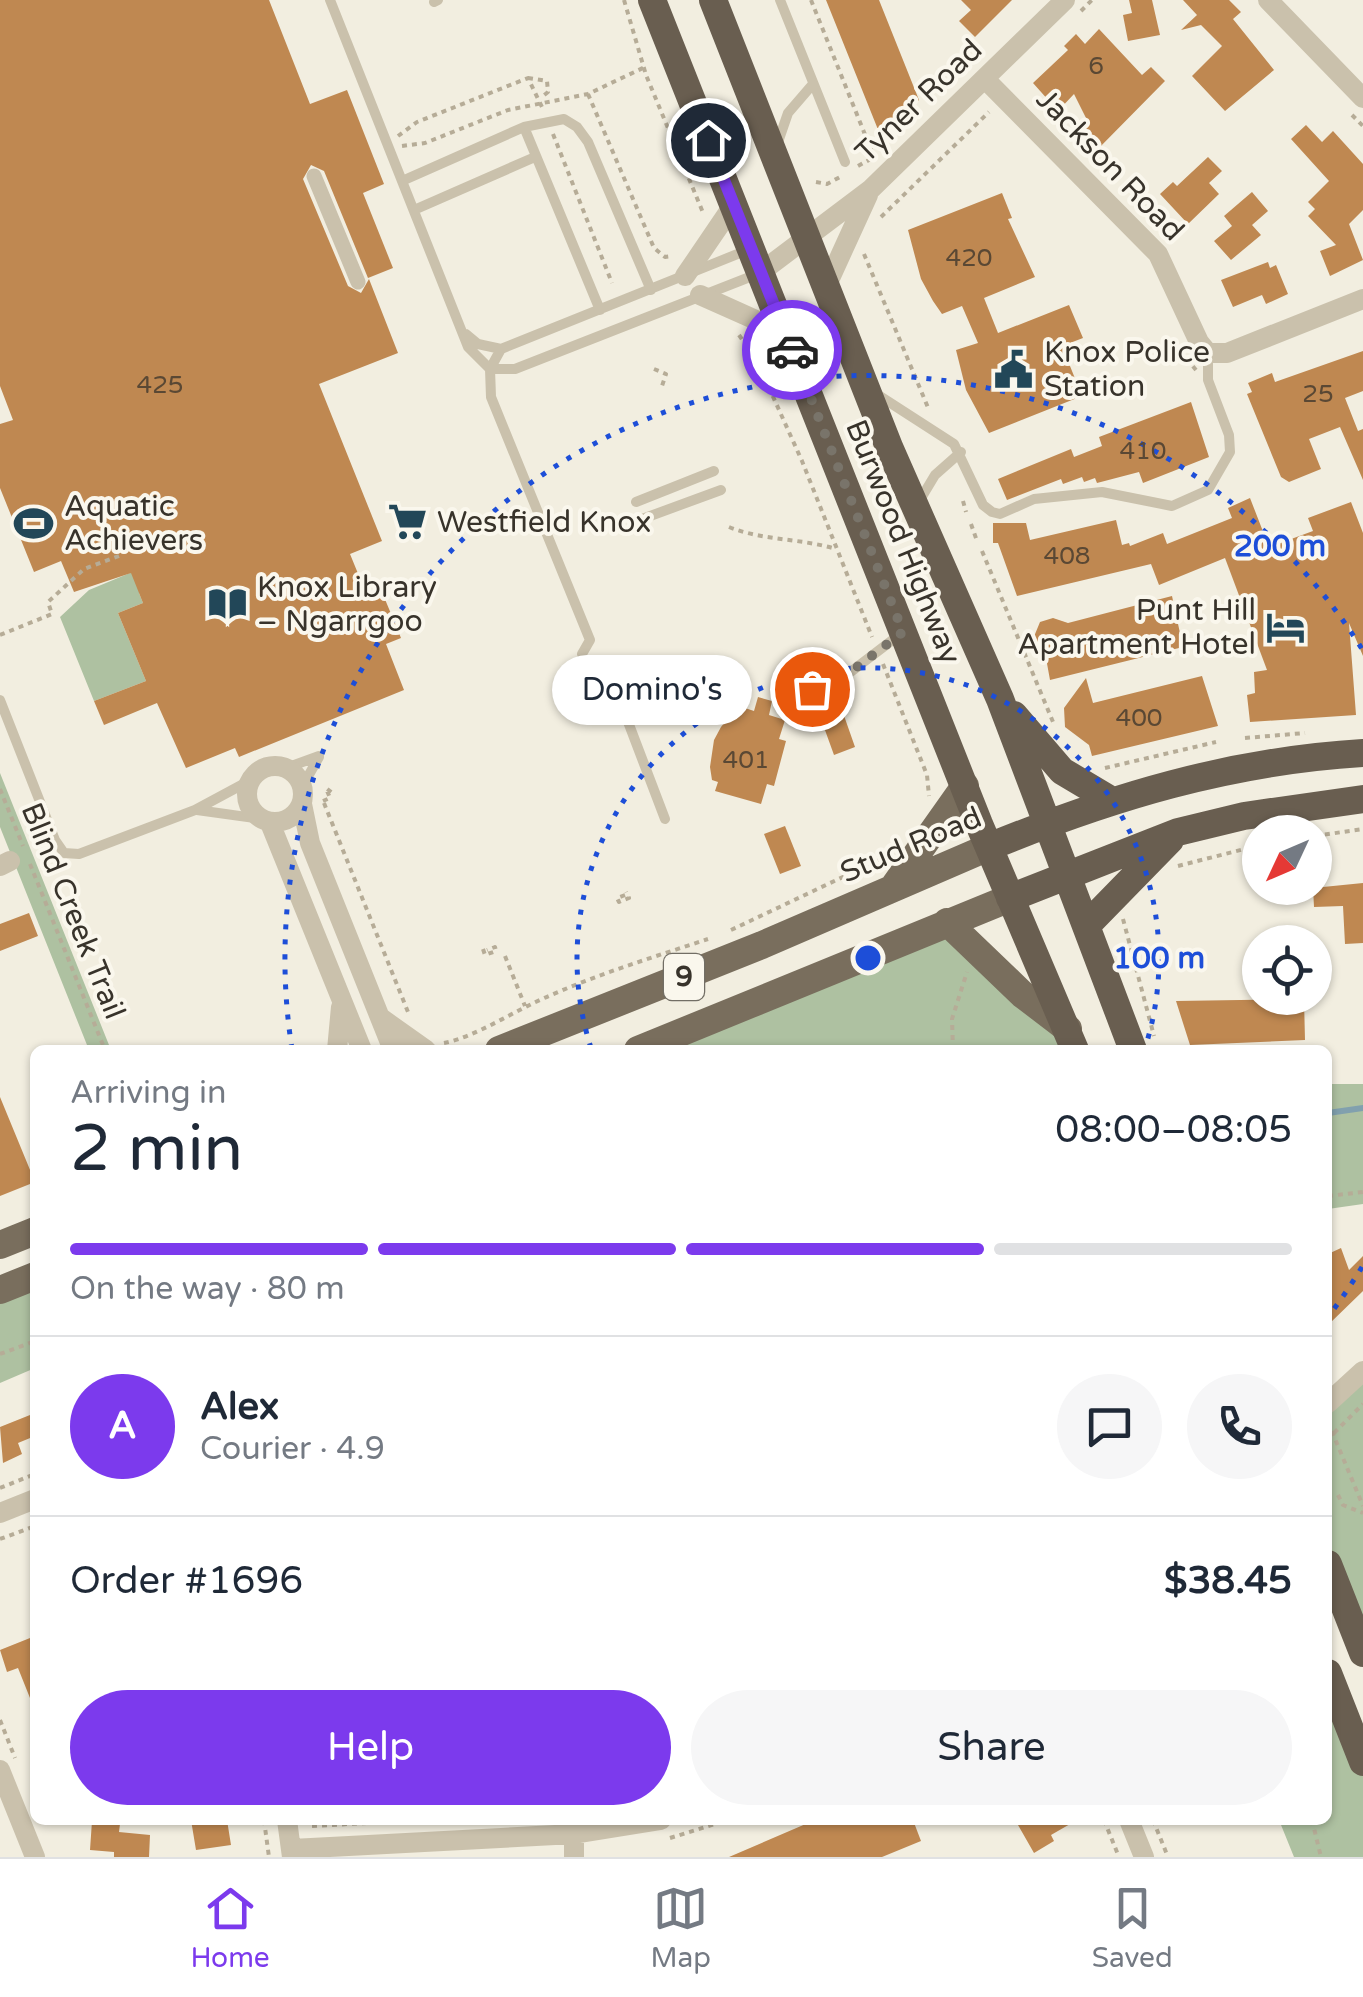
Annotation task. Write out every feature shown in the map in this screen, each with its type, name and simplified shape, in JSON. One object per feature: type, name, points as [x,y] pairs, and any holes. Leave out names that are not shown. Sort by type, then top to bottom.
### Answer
[{"type":"highway","name":"Burwood Highway","points":[[652,0],[988,847],[1072,1040]]},
{"type":"highway","name":"Burwood Highway","points":[[713,0],[866,387],[1000,699],[1131,1045]]},
{"type":"highway","points":[[1000,699],[1062,771],[1110,799]]},
{"type":"highway","name":"Stud Road","points":[[988,847],[1110,799],[1174,780],[1257,764],[1363,753]]},
{"type":"highway","name":"9","points":[[1010,898],[1178,832],[1244,816],[1363,800]]},
{"type":"highway","points":[[1088,924],[1178,832]]},
{"type":"highway","points":[[1332,1574],[1363,1653]]},
{"type":"highway","points":[[1332,1683],[1363,1762]]},
{"type":"main road","points":[[894,886],[965,786]]},
{"type":"main road","name":"Stud Road","points":[[510,1045],[805,927],[988,847]]},
{"type":"main road","name":"9","points":[[650,1045],[1010,898]]},
{"type":"main road","points":[[946,922],[1072,1040]]},
{"type":"main road","points":[[0,1245],[30,1233]]},
{"type":"main road","points":[[0,1290],[30,1278]]},
{"type":"street","name":"Tyner Road","points":[[757,260],[806,234],[871,189],[1065,0]]},
{"type":"street","points":[[1268,0],[1363,98]]},
{"type":"street","name":"Jackson Road","points":[[986,79],[1158,254],[1199,342],[1208,352]]},
{"type":"street","points":[[314,176],[358,282]]},
{"type":"street","points":[[826,286],[871,189]]},
{"type":"street","points":[[685,276],[734,204]]},
{"type":"street","points":[[700,295],[785,333]]},
{"type":"street","points":[[1208,352],[1220,355],[1363,299]]},
{"type":"street","points":[[360,1045],[266,821],[249,806],[250,781],[269,766],[286,768],[310,791],[310,844],[391,1045]]},
{"type":"street","points":[[266,821],[286,821],[310,791]]},
{"type":"street","points":[[337,1045],[341,1002]]},
{"type":"street","points":[[380,1017],[430,1045]]},
{"type":"street","points":[[1332,1399],[1363,1371]]},
{"type":"street","points":[[0,1513],[30,1501]]},
{"type":"street","points":[[0,1770],[35,1857]]},
{"type":"street","points":[[288,1825],[292,1853],[574,1834],[631,1825]]},
{"type":"street","points":[[1130,1825],[1144,1857]]},
{"type":"street","points":[[574,1834],[574,1857]]},
{"type":"lane","points":[[330,0],[472,356],[490,370],[515,369],[700,295],[757,260]]},
{"type":"lane","points":[[780,0],[845,162]]},
{"type":"lane","points":[[774,155],[785,120],[813,84]]},
{"type":"lane","points":[[402,181],[524,128],[564,119],[578,127],[588,142],[651,290]]},
{"type":"lane","points":[[524,128],[600,310]]},
{"type":"lane","points":[[414,210],[535,157]]},
{"type":"lane","points":[[465,334],[488,348],[501,349],[685,276],[757,260]]},
{"type":"lane","points":[[501,349],[490,370],[491,397],[590,640],[582,654]]},
{"type":"lane","points":[[866,387],[961,452],[988,510],[1000,514],[1034,498],[1110,492],[1172,506],[1194,500],[1208,490],[1222,472],[1230,444],[1208,380],[1208,352]]},
{"type":"lane","points":[[917,509],[928,485],[961,452]]},
{"type":"lane","points":[[636,502],[710,473]]},
{"type":"lane","points":[[642,519],[717,492]]},
{"type":"lane","points":[[812,689],[844,677],[903,632]]},
{"type":"lane","points":[[606,664],[665,819]]},
{"type":"lane","points":[[0,700],[55,840],[64,852],[79,854],[194,810],[250,781]]},
{"type":"lane","points":[[286,768],[319,756],[310,791]]},
{"type":"lane","points":[[194,810],[266,821]]},
{"type":"path","points":[[624,0],[644,67],[686,164],[704,220]]},
{"type":"path","points":[[810,0],[874,157]]},
{"type":"path","points":[[387,146],[425,143],[508,110],[542,100],[588,94],[644,67]]},
{"type":"path","points":[[528,78],[542,100],[612,283]]},
{"type":"path","points":[[387,146],[418,122],[528,78],[547,81],[548,92],[542,100]]},
{"type":"path","points":[[588,94],[654,248],[665,258],[682,252]]},
{"type":"path","points":[[875,222],[993,109]]},
{"type":"path","points":[[868,243],[867,255],[934,424]]},
{"type":"path","points":[[852,247],[867,255]]},
{"type":"path","points":[[731,328],[757,361],[838,550],[926,774],[928,802]]},
{"type":"path","points":[[654,370],[666,374],[661,389]]},
{"type":"path","points":[[970,524],[977,541]]},
{"type":"path","points":[[729,527],[758,538],[797,538],[838,550]]},
{"type":"path","points":[[982,551],[1058,735]]},
{"type":"path","points":[[0,635],[52,614],[48,602],[84,569],[119,556]]},
{"type":"path","points":[[1097,770],[1216,742]]},
{"type":"path","name":"Blind Creek Trail","points":[[0,789],[102,1045]]},
{"type":"path","points":[[310,791],[333,797]]},
{"type":"path","points":[[310,791],[412,1019]]},
{"type":"path","points":[[1332,834],[1363,829]]},
{"type":"path","points":[[1171,868],[1242,850]]},
{"type":"path","points":[[724,934],[897,851]]},
{"type":"path","points":[[1123,906],[1126,934],[1157,1045]]},
{"type":"path","points":[[437,1045],[462,1040],[525,1006],[614,968],[711,938]]},
{"type":"path","points":[[506,956],[525,1006]]},
{"type":"path","points":[[953,1045],[952,1019],[971,960]]},
{"type":"path","points":[[1332,1196],[1363,1192]]},
{"type":"path","points":[[0,1354],[30,1343]]},
{"type":"path","points":[[1334,1434],[1363,1404]]},
{"type":"path","points":[[1332,1430],[1363,1509]]},
{"type":"path","points":[[0,1488],[30,1476]]},
{"type":"path","points":[[1338,1495],[1343,1505],[1363,1509]]},
{"type":"path","points":[[0,1540],[30,1528]]},
{"type":"path","points":[[265,1825],[269,1857]]},
{"type":"path","points":[[1106,1825],[1119,1857]]},
{"type":"path","points":[[1155,1825],[1168,1857]]},
{"type":"path","points":[[1313,1825],[1321,1857]]},
{"type":"green space","points":[[154,563],[139,593],[143,603],[118,613],[146,681],[94,701],[60,617],[89,590]]},
{"type":"green space","points":[[0,773],[109,1045],[87,1045],[0,827]]},
{"type":"green space","points":[[947,922],[1070,1045],[648,1045]]},
{"type":"green space","points":[[1332,1084],[1363,1084],[1363,1204],[1332,1208]]},
{"type":"green space","points":[[30,1278],[30,1370],[0,1383],[0,1290]]},
{"type":"green space","points":[[1363,1371],[1363,1653],[1332,1574],[1332,1399]]},
{"type":"green space","points":[[1332,1683],[1363,1762],[1363,1857],[1294,1857],[1281,1825],[1332,1825]]},
{"type":"building","points":[[0,0],[269,0],[310,104],[347,90],[384,184],[363,193],[393,268],[368,278],[324,171],[311,165],[303,179],[348,286],[361,293],[369,279],[398,353],[319,384],[382,541],[350,554],[368,598],[382,592],[401,638],[386,644],[404,690],[239,757],[235,748],[186,768],[157,703],[104,725],[94,701],[146,681],[118,613],[143,603],[131,573],[74,592],[61,561],[34,572],[0,488],[0,424],[13,420],[0,386]]},
{"type":"building","points":[[826,0],[879,0],[919,100],[881,137]]},
{"type":"building","points":[[961,0],[1012,0],[975,37],[959,21],[971,10]]},
{"type":"building","points":[[1129,0],[1152,0],[1160,35],[1128,41],[1123,15],[1132,13]]},
{"type":"building","points":[[1183,0],[1229,0],[1241,12],[1233,19],[1274,70],[1225,111],[1192,76],[1222,46],[1201,25],[1181,30],[1197,15]]},
{"type":"building","points":[[1099,29],[1142,75],[1151,67],[1165,81],[1096,151],[1078,132],[1088,122],[1074,94],[1058,111],[1033,83],[1068,50],[1064,46],[1076,34],[1085,44]]},
{"type":"building","points":[[1306,125],[1322,142],[1333,131],[1363,164],[1363,210],[1349,224],[1363,260],[1330,276],[1320,251],[1336,245],[1308,216],[1315,209],[1308,202],[1329,181],[1291,139]]},
{"type":"building","points":[[1208,157],[1222,171],[1209,183],[1219,194],[1188,224],[1160,194],[1173,182],[1177,186]]},
{"type":"building","points":[[1252,192],[1268,211],[1252,225],[1261,235],[1231,260],[1214,241],[1232,226],[1224,216]]},
{"type":"building","points":[[1002,193],[1012,218],[1008,219],[1035,277],[984,298],[998,333],[1069,305],[1083,338],[1062,346],[1082,396],[989,433],[966,390],[956,350],[978,343],[962,306],[942,314],[933,301],[921,279],[908,230]]},
{"type":"building","points":[[1268,262],[1270,268],[1276,265],[1288,294],[1266,304],[1262,295],[1233,307],[1221,280]]},
{"type":"building","points":[[1363,351],[1363,391],[1345,398],[1358,431],[1363,429],[1363,480],[1340,427],[1309,439],[1321,469],[1289,482],[1281,477],[1247,394],[1252,392],[1248,383],[1272,373],[1275,382]]},
{"type":"building","points":[[1191,402],[1209,457],[1143,483],[1139,472],[1097,483],[1095,478],[1084,482],[1082,477],[1063,484],[1061,479],[1007,500],[998,479],[1071,449],[1074,457],[1102,446],[1099,437]]},
{"type":"building","points":[[1250,498],[1269,547],[1313,531],[1308,518],[1351,502],[1363,533],[1363,656],[1349,623],[1356,715],[1250,722],[1247,695],[1255,693],[1254,672],[1267,670],[1225,558],[1159,585],[1151,564],[1017,596],[998,543],[993,543],[993,523],[1026,523],[1030,540],[1116,520],[1122,545],[1130,546],[1163,533],[1167,544],[1232,518],[1228,508]]},
{"type":"building","points":[[1172,596],[1183,647],[1050,680],[1046,658],[1033,639],[1040,622],[1053,618],[1068,623]]},
{"type":"building","points":[[1202,676],[1218,726],[1092,756],[1089,745],[1065,727],[1064,708],[1086,678],[1093,703]]},
{"type":"building","points":[[835,690],[855,747],[834,755],[813,697]]},
{"type":"building","points":[[758,697],[772,701],[769,715],[785,720],[779,739],[786,741],[774,786],[767,784],[761,804],[715,791],[718,782],[712,780],[710,767],[714,740],[721,727],[729,717],[736,718],[739,706],[754,711]]},
{"type":"building","points":[[785,826],[801,866],[780,874],[764,834]]},
{"type":"building","points":[[1363,883],[1363,943],[1345,944],[1343,906],[1314,907],[1332,905],[1332,886]]},
{"type":"building","points":[[29,913],[38,936],[0,951],[0,924]]},
{"type":"building","points":[[1242,1000],[1242,1015],[1304,1015],[1305,1040],[1190,1045],[1176,1001]]},
{"type":"building","points":[[0,1097],[30,1170],[30,1184],[0,1196]]},
{"type":"building","points":[[1341,1248],[1349,1270],[1363,1256],[1363,1291],[1332,1321],[1332,1252]]},
{"type":"building","points":[[30,1415],[30,1438],[18,1443],[22,1454],[3,1463],[0,1427]]},
{"type":"building","points":[[30,1638],[30,1698],[18,1668],[7,1672],[0,1650]]},
{"type":"building","points":[[92,1825],[120,1825],[119,1832],[150,1835],[149,1857],[114,1857],[114,1852],[90,1850]]},
{"type":"building","points":[[192,1825],[228,1825],[231,1845],[196,1850]]},
{"type":"building","points":[[803,1825],[915,1825],[921,1841],[882,1857],[729,1857]]},
{"type":"building","points":[[1018,1825],[1068,1825],[1051,1835],[1054,1841],[1034,1853]]},
{"type":"waterway","points":[[1332,1112],[1363,1108]]},
{"type":"way so far","points":[[792,350],[903,632],[844,677],[812,689]]},
{"type":"place","name":"Knox Police Station","points":[[1014,369]]},
{"type":"place","name":"Westfield Knox","points":[[407,522]]},
{"type":"place","name":"Aquatic Achievers","points":[[34,523]]},
{"type":"place","name":"Knox Library – Ngarrgoo","points":[[227,604]]},
{"type":"place","name":"Punt Hill Apartment Hotel","points":[[1286,627]]},
{"type":"place","name":"Domino's","points":[[812,689]]},
{"type":"route","points":[[708,140],[792,350]]}]
